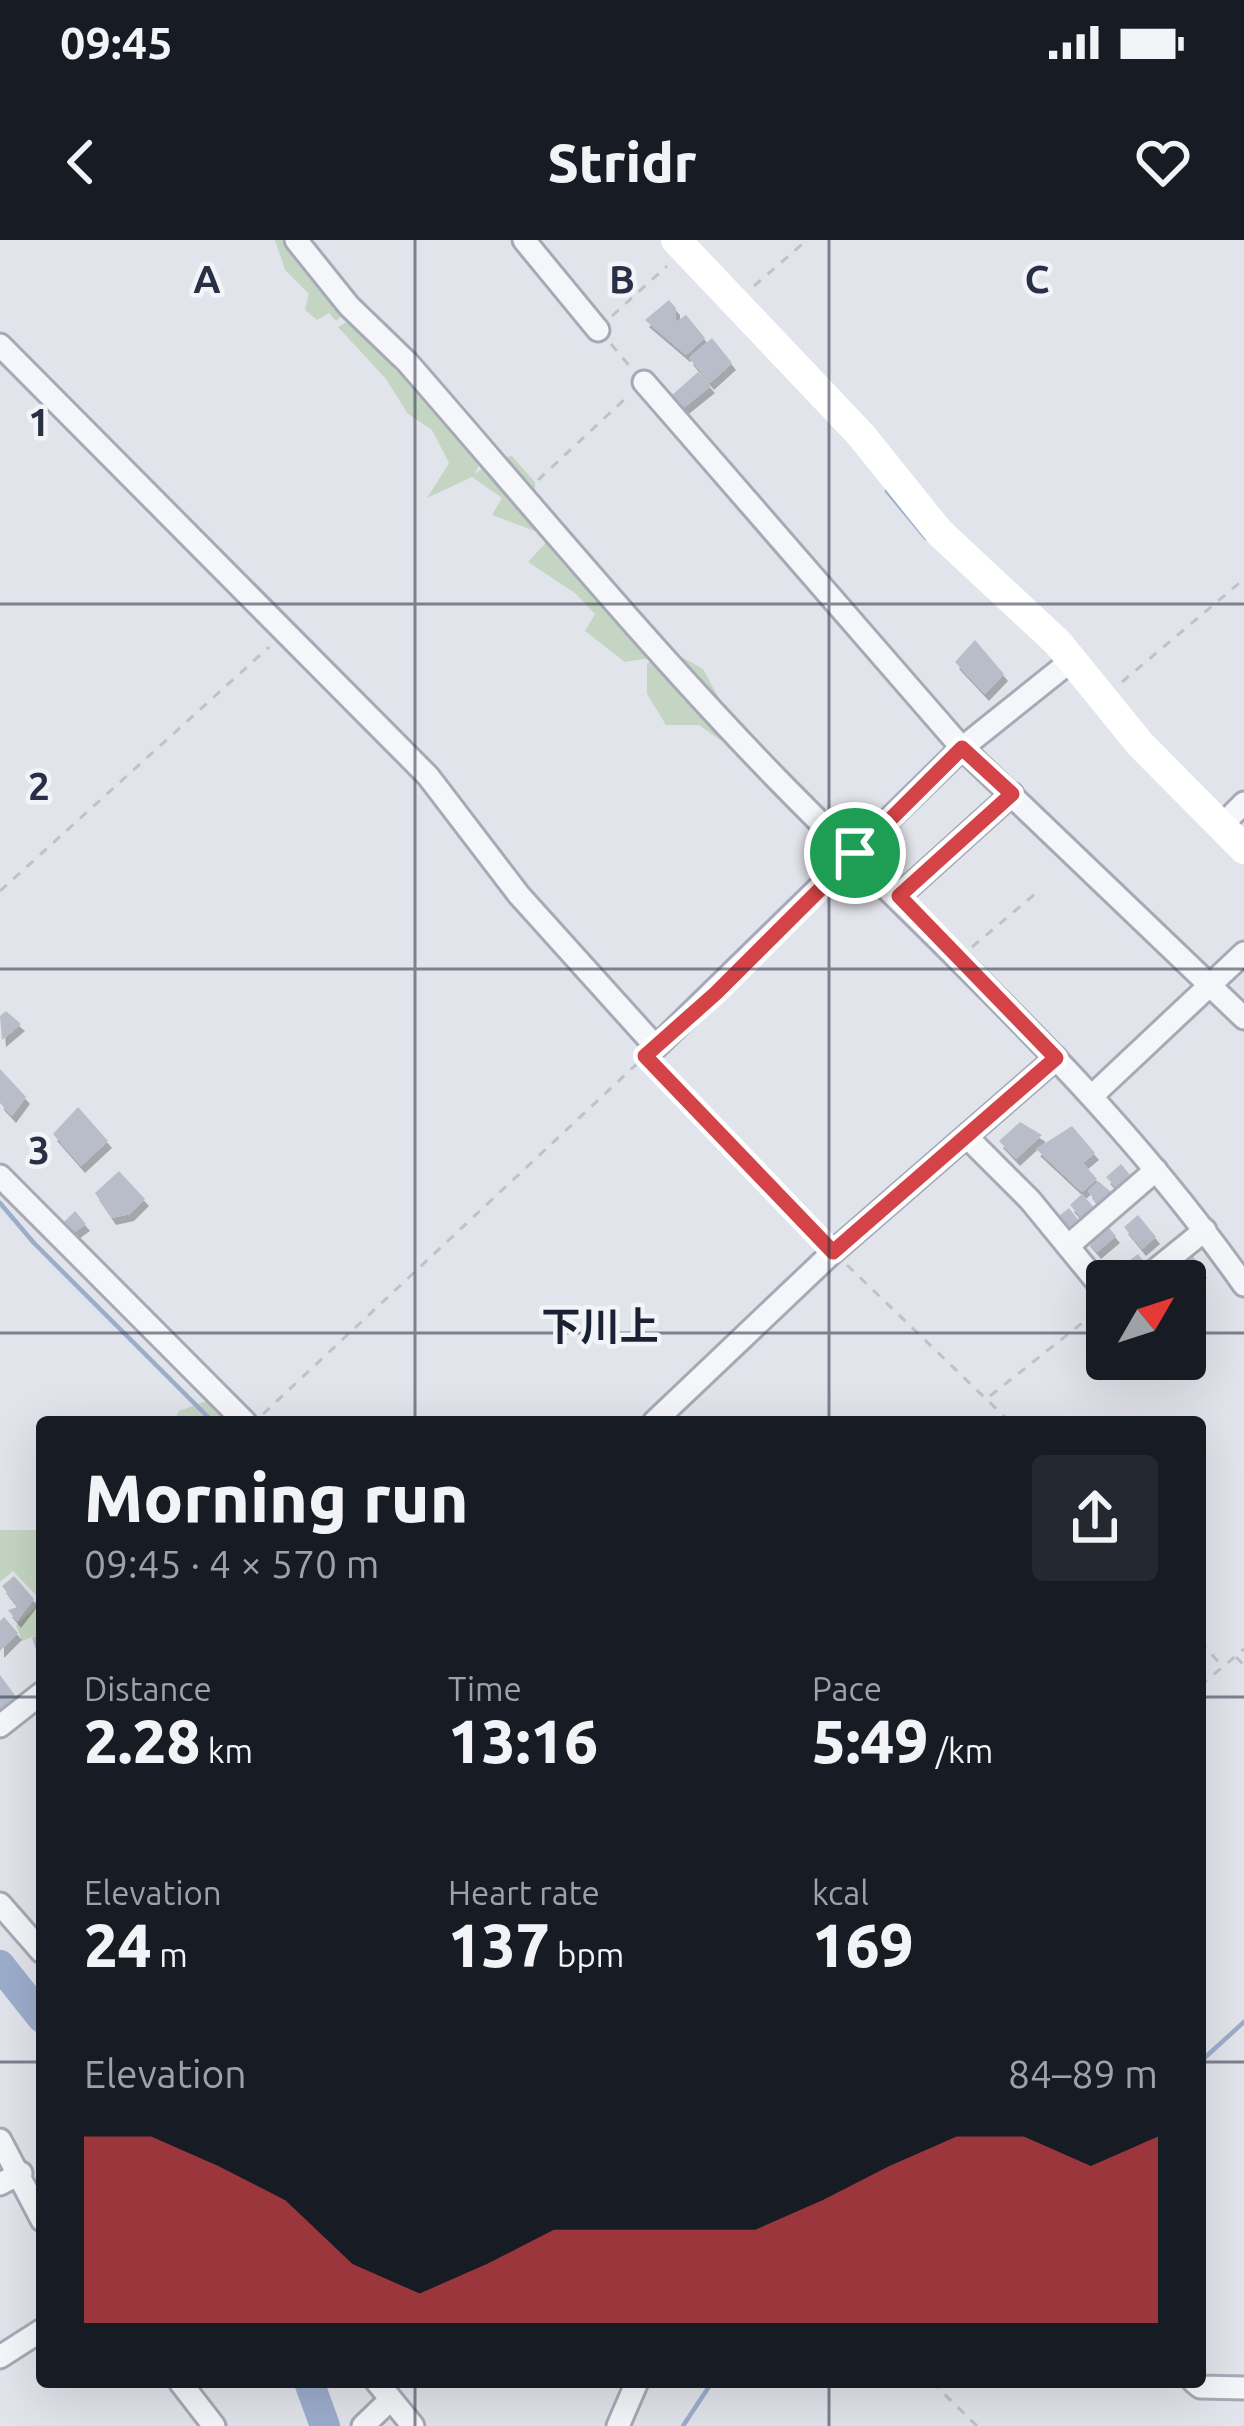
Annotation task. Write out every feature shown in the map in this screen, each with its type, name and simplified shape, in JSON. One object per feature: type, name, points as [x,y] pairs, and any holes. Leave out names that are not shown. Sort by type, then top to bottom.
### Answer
[{"type":"street","points":[[296,240],[349,306],[408,363],[776,777],[962,956],[1093,1095],[1205,1230],[1244,1285]]},
{"type":"street","points":[[524,240],[568,286],[598,330]]},
{"type":"street","points":[[681,245],[860,435],[939,532],[1072,660],[1102,699],[1244,849]]},
{"type":"street","points":[[0,345],[428,776],[519,896],[656,1047],[962,748],[1072,660]]},
{"type":"street","points":[[644,382],[962,748],[1244,1018]]},
{"type":"street","points":[[899,896],[1012,794]]},
{"type":"street","points":[[1221,826],[1244,803]]},
{"type":"street","points":[[1093,1095],[1244,953]]},
{"type":"street","points":[[660,1416],[833,1252],[969,1139],[1056,1058]]},
{"type":"street","points":[[969,1139],[1086,1268]]},
{"type":"street","points":[[1068,1246],[1156,1170]]},
{"type":"street","points":[[0,1176],[239,1416]]},
{"type":"street","points":[[1168,1260],[1205,1230]]},
{"type":"street","points":[[0,1726],[36,1699]]},
{"type":"street","points":[[0,1904],[36,1945]]},
{"type":"street","points":[[0,2140],[36,2207]]},
{"type":"street","points":[[0,2184],[21,2173]]},
{"type":"street","points":[[0,2357],[36,2334]]},
{"type":"street","points":[[1206,2387],[1244,2388]]},
{"type":"street","points":[[184,2388],[214,2426]]},
{"type":"street","points":[[618,2426],[634,2388]]},
{"type":"street","points":[[363,2426],[383,2396],[413,2426]]},
{"type":"path","points":[[736,302],[808,240]]},
{"type":"path","points":[[523,493],[644,382],[598,330],[681,245]]},
{"type":"path","points":[[1102,699],[1244,579]]},
{"type":"path","points":[[0,891],[284,633]]},
{"type":"path","points":[[962,956],[1035,894]]},
{"type":"path","points":[[261,1416],[645,1056],[833,1252],[1004,1416]]},
{"type":"path","points":[[987,1398],[1086,1320]]},
{"type":"path","points":[[1206,1648],[1222,1666]]},
{"type":"path","points":[[1206,1681],[1244,1649]]},
{"type":"path","points":[[1235,1656],[1244,1665]]},
{"type":"path","points":[[938,2388],[977,2426]]},
{"type":"green space","points":[[275,240],[281,240],[344,314],[336,321],[329,313],[317,320],[305,310],[309,294],[285,270]]},
{"type":"green space","points":[[357,316],[396,372],[408,363],[481,461],[475,474],[493,460],[512,456],[535,482],[535,531],[492,515],[502,498],[472,477],[427,498],[449,463],[432,430],[408,414],[386,379],[338,327]]},
{"type":"green space","points":[[551,537],[657,644],[650,658],[625,662],[585,631],[595,614],[575,593],[528,562]]},
{"type":"green space","points":[[667,649],[703,669],[740,737],[720,740],[699,725],[666,725],[647,694],[647,664]]},
{"type":"green space","points":[[220,1396],[239,1416],[176,1416]]},
{"type":"green space","points":[[0,1530],[36,1530],[36,1595],[13,1571],[0,1582]]},
{"type":"green space","points":[[36,1595],[36,1635],[22,1641],[16,1625],[35,1608]]},
{"type":"building","points":[[669,300],[676,308],[676,322],[686,315],[705,338],[686,355],[645,320]]},
{"type":"building","points":[[712,338],[732,363],[710,383],[689,358]]},
{"type":"building","points":[[698,372],[711,386],[681,410],[671,396]]},
{"type":"building","points":[[975,640],[1004,674],[985,694],[955,662]]},
{"type":"building","points":[[6,1011],[21,1024],[2,1040],[0,1016]]},
{"type":"building","points":[[0,1069],[26,1097],[12,1116],[0,1103]]},
{"type":"building","points":[[78,1107],[108,1141],[81,1166],[53,1134]]},
{"type":"building","points":[[1020,1122],[1042,1135],[1016,1159],[999,1141]]},
{"type":"building","points":[[1072,1126],[1095,1153],[1083,1163],[1097,1179],[1082,1192],[1036,1149]]},
{"type":"building","points":[[1121,1164],[1135,1181],[1121,1193],[1106,1177]]},
{"type":"building","points":[[119,1171],[145,1199],[130,1214],[112,1218],[95,1193]]},
{"type":"building","points":[[1098,1181],[1117,1197],[1101,1209],[1088,1191]]},
{"type":"building","points":[[1082,1194],[1098,1212],[1086,1223],[1070,1205]]},
{"type":"building","points":[[1069,1208],[1084,1227],[1069,1239],[1054,1220]]},
{"type":"building","points":[[75,1211],[86,1224],[68,1237],[59,1227]]},
{"type":"building","points":[[1138,1215],[1156,1237],[1142,1249],[1124,1227]]},
{"type":"building","points":[[1105,1223],[1116,1236],[1097,1252],[1086,1239]]},
{"type":"building","points":[[14,1576],[34,1599],[17,1621],[8,1610],[18,1607],[2,1586]]},
{"type":"building","points":[[4,1617],[18,1633],[0,1651],[0,1621]]},
{"type":"building","points":[[0,1675],[17,1698],[0,1710]]},
{"type":"waterway","points":[[887,491],[926,538]]},
{"type":"waterway","points":[[0,1203],[207,1416]]},
{"type":"waterway","points":[[0,1965],[36,2010]]},
{"type":"waterway","points":[[1206,2057],[1244,2022]]},
{"type":"waterway","points":[[311,2388],[325,2426]]},
{"type":"waterway","points":[[683,2426],[708,2388]]},
{"type":"district","name":"下川上","points":[[600,1325]]},
{"type":"route","points":[[962,748],[1012,794],[899,896],[1056,1058],[969,1139],[833,1252],[645,1056],[716,993],[855,853],[962,748]]}]
